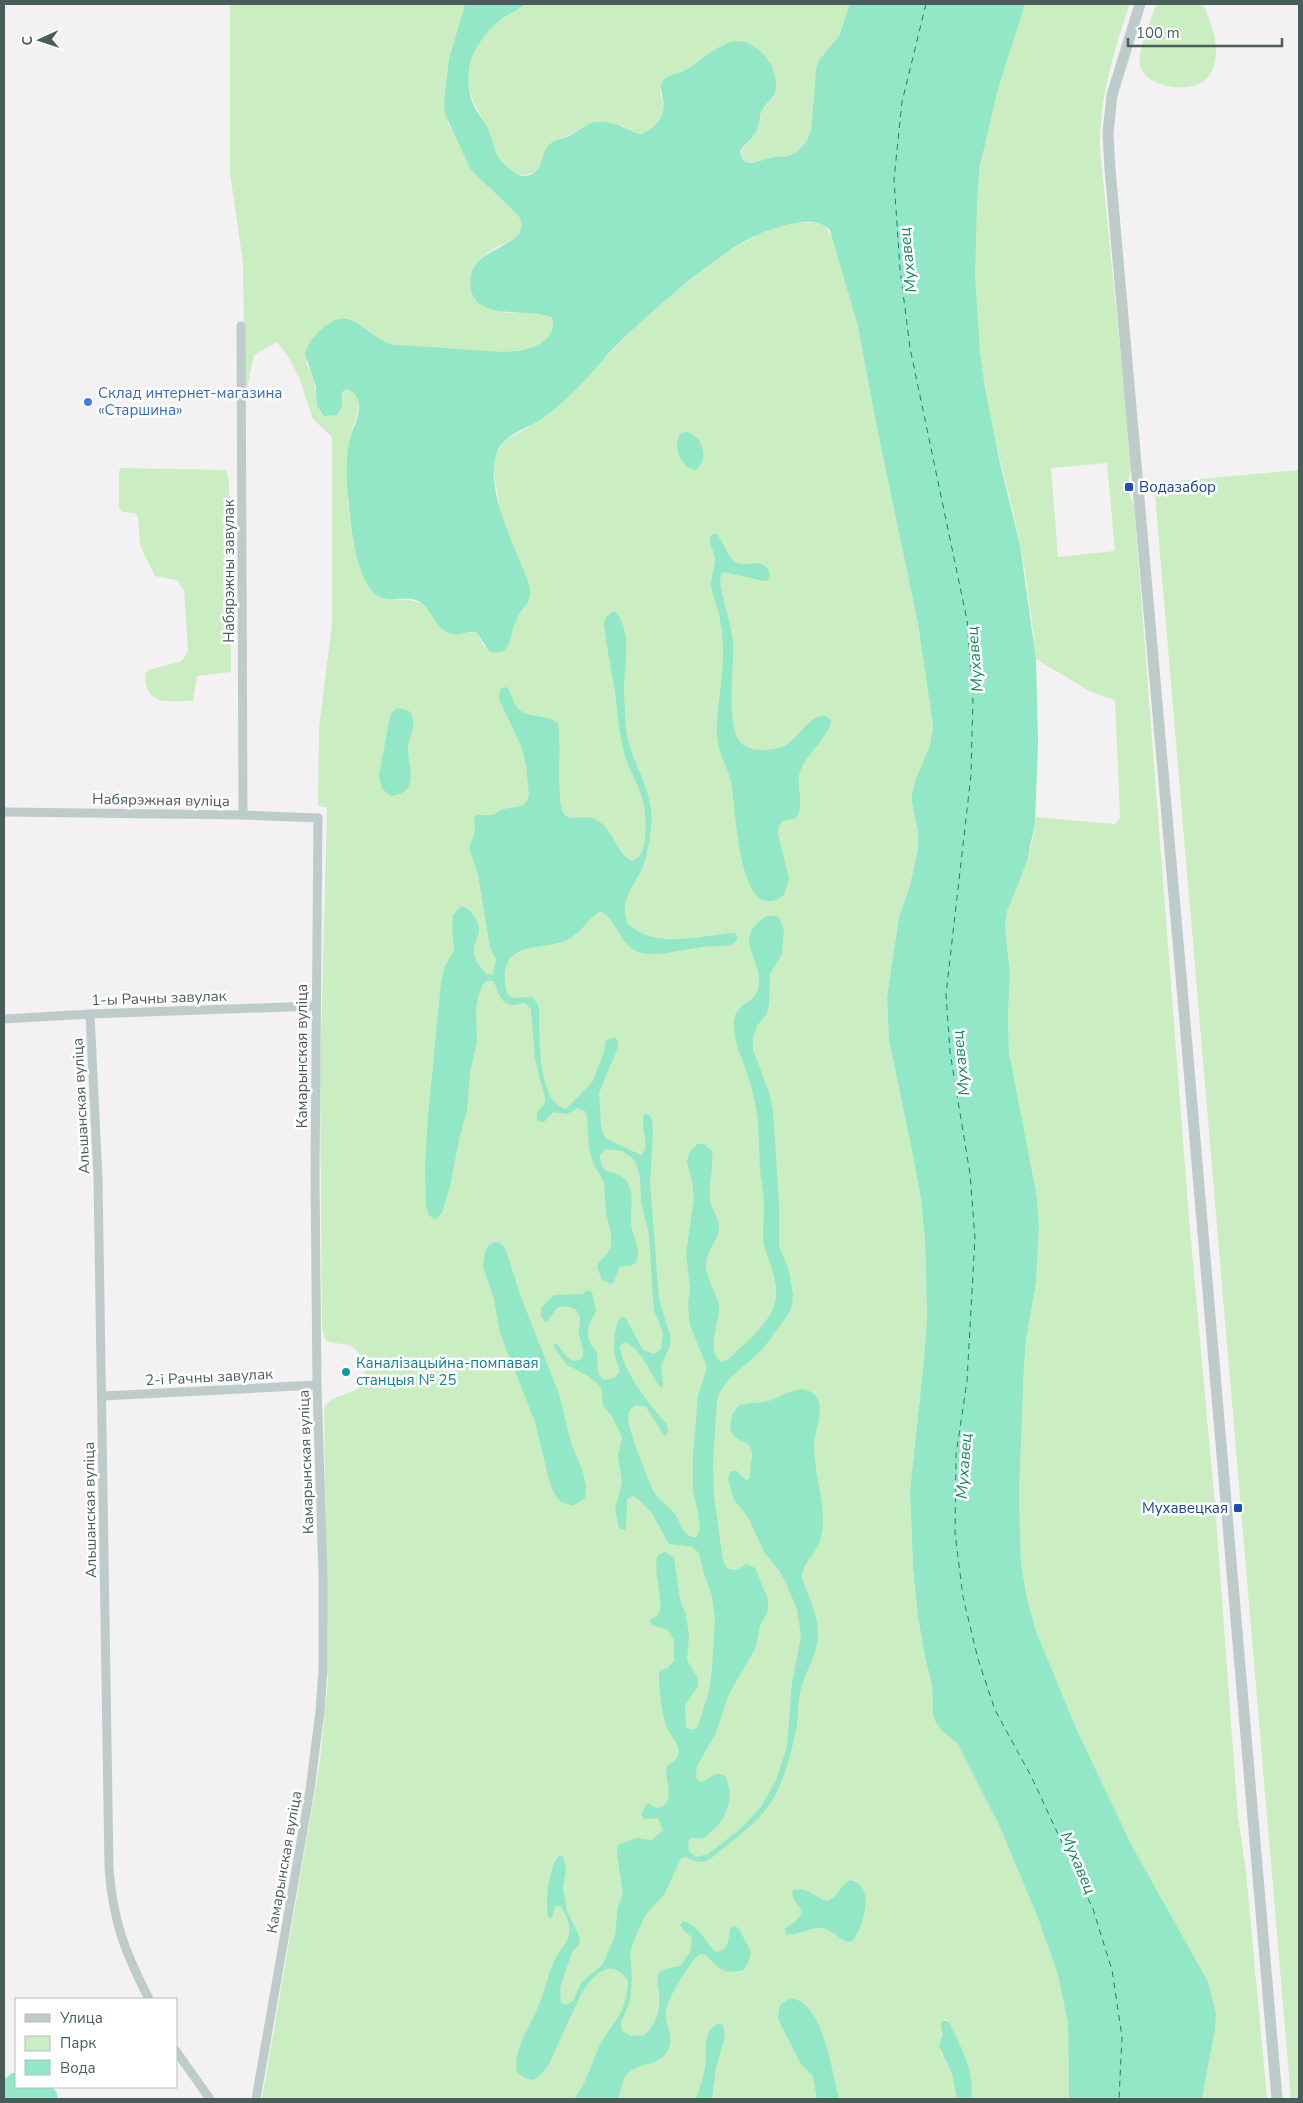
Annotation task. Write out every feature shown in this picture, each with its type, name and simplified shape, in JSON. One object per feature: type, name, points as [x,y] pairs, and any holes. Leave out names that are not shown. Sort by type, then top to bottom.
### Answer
[{"type":"street","points":[[1140,4],[1112,95],[1108,133],[1110,169],[1150,633],[1164,761],[1176,936],[1277,2099]]},
{"type":"street","name":"Набярэжны завулак","points":[[241,326],[243,815]]},
{"type":"street","name":"Набярэжная вуліца","points":[[4,812],[243,815],[318,818]]},
{"type":"street","name":"Камарынская вуліца","points":[[256,2099],[310,1790],[320,1711],[324,1627],[324,1575],[317,1385],[315,1006],[318,818]]},
{"type":"street","name":"1-ы Рачны завулак","points":[[4,1019],[315,1006]]},
{"type":"street","name":"Альшанская вуліца","points":[[90,1014],[98,1178],[103,1396],[109,1868],[111,1898],[118,1930],[128,1959],[148,1998]]},
{"type":"street","name":"2-і Рачны завулак","points":[[103,1396],[317,1385]]},
{"type":"street","points":[[178,2054],[210,2099]]},
{"type":"green space","points":[[230,4],[465,4],[449,59],[444,100],[448,123],[459,140],[471,170],[518,215],[522,228],[517,237],[493,249],[479,261],[486,306],[508,313],[537,313],[552,318],[552,333],[544,342],[530,348],[493,352],[398,346],[378,339],[362,326],[306,362],[313,378],[320,412],[343,400],[342,392],[346,388],[353,391],[359,402],[348,451],[348,502],[354,544],[367,584],[379,596],[417,602],[467,633],[476,632],[484,647],[512,635],[515,621],[525,608],[499,503],[494,472],[494,460],[505,440],[529,427],[569,396],[636,326],[721,255],[760,234],[780,226],[799,223],[818,222],[824,224],[833,238],[858,327],[918,624],[933,726],[930,745],[916,778],[912,794],[918,832],[918,849],[909,889],[899,917],[887,997],[889,1040],[921,1199],[925,1240],[927,1317],[910,1490],[913,1569],[918,1617],[932,1685],[933,1714],[942,1731],[958,1744],[999,1825],[1038,1918],[1058,1975],[1068,2024],[1069,2099],[971,2099],[971,2079],[966,2059],[949,2022],[945,2019],[942,2021],[940,2050],[952,2074],[957,2099],[262,2099],[320,1762],[328,1679],[324,1408],[335,1398],[356,1390],[361,1385],[364,1378],[364,1367],[361,1357],[355,1349],[348,1345],[325,1340],[322,1329],[320,1078],[327,807],[318,806],[319,727],[332,625],[332,437],[313,419],[300,380],[289,358],[277,342],[254,355],[245,398],[243,263],[230,173]]},
{"type":"green space","points":[[525,4],[850,4],[839,36],[819,60],[816,69],[811,131],[806,142],[797,152],[786,157],[774,157],[752,163],[745,162],[741,157],[740,152],[753,137],[762,110],[775,96],[776,80],[768,59],[724,44],[685,71],[666,77],[660,90],[664,105],[662,115],[659,122],[650,131],[637,132],[623,126],[577,131],[556,140],[550,145],[546,149],[536,171],[521,175],[508,169],[495,155],[486,126],[471,97],[468,76],[472,57],[484,36],[503,18]]},
{"type":"green space","points":[[1025,4],[1130,4],[1118,40],[1105,92],[1100,149],[1132,467],[1128,486],[1134,505],[1189,1218],[1215,1505],[1238,1817],[1246,1871],[1267,2099],[1202,2099],[1215,2030],[1216,2013],[1208,1983],[1132,1846],[1076,1728],[1036,1631],[1027,1598],[1021,1564],[1019,1495],[1024,1367],[1026,1340],[1036,1284],[1039,1225],[1037,1197],[1009,1052],[1010,973],[1005,927],[1007,913],[1032,843],[1036,817],[1115,824],[1120,818],[1115,700],[1091,692],[1036,659],[1021,551],[991,420],[981,360],[974,276],[977,192],[984,143],[999,83]],"holes":[[[1107,463],[1115,551],[1058,557],[1051,468]]]},
{"type":"green space","points":[[1157,4],[1203,5],[1214,34],[1216,55],[1210,73],[1204,81],[1197,85],[1178,87],[1159,84],[1150,79],[1140,66],[1142,44]]},
{"type":"green space","points":[[120,468],[226,470],[229,482],[231,672],[197,676],[193,701],[160,700],[149,692],[146,685],[145,674],[149,670],[182,661],[188,651],[184,590],[177,580],[155,576],[140,545],[138,516],[135,513],[122,512],[119,507]]},
{"type":"green space","points":[[1299,470],[1299,2099],[1291,2099],[1154,483]]},
{"type":"water","name":"Мухавец","points":[[465,4],[525,4],[503,18],[485,35],[472,57],[468,78],[471,98],[489,131],[498,156],[505,165],[518,175],[523,176],[535,172],[552,142],[569,136],[591,123],[610,123],[641,134],[651,129],[659,121],[663,111],[664,105],[661,88],[665,79],[670,75],[686,70],[720,47],[737,41],[747,43],[764,55],[772,68],[776,83],[773,98],[760,115],[755,134],[740,151],[741,157],[745,162],[752,163],[774,157],[786,157],[797,152],[806,142],[811,131],[816,69],[819,60],[839,36],[850,4],[1025,4],[997,92],[980,166],[975,275],[980,351],[985,388],[999,459],[1020,545],[1036,659],[1038,743],[1035,823],[1027,861],[1007,912],[1005,927],[1010,973],[1009,1052],[1037,1197],[1039,1225],[1036,1284],[1026,1340],[1024,1367],[1019,1495],[1021,1564],[1027,1598],[1036,1631],[1076,1728],[1132,1846],[1208,1982],[1216,2013],[1215,2030],[1202,2099],[1069,2099],[1068,2024],[1058,1975],[1038,1918],[999,1825],[958,1744],[942,1731],[936,1723],[933,1714],[932,1685],[918,1617],[913,1569],[910,1490],[927,1317],[925,1240],[921,1199],[889,1040],[887,997],[899,917],[909,889],[918,849],[918,832],[912,794],[916,778],[930,745],[933,726],[918,624],[858,327],[830,230],[817,222],[791,224],[762,233],[723,255],[687,282],[639,324],[559,406],[541,419],[510,436],[500,446],[494,465],[496,494],[505,524],[530,589],[530,598],[519,615],[507,647],[503,650],[490,652],[476,632],[456,634],[447,632],[439,625],[429,611],[417,601],[380,597],[365,580],[359,566],[352,535],[347,459],[359,402],[354,393],[346,389],[342,392],[342,407],[337,415],[324,416],[317,406],[316,387],[305,354],[315,335],[335,320],[344,319],[360,325],[384,342],[394,345],[503,352],[522,350],[540,344],[552,331],[552,318],[532,313],[494,310],[483,306],[475,300],[471,289],[471,274],[477,263],[487,254],[510,242],[518,235],[521,227],[518,215],[471,170],[445,114],[444,100],[449,59]]},
{"type":"water","points":[[685,432],[696,437],[702,448],[703,460],[695,470],[686,466],[679,456],[678,439],[680,434]]},
{"type":"water","points":[[712,534],[716,534],[719,537],[729,555],[736,562],[741,564],[761,564],[769,572],[768,580],[764,581],[724,572],[721,574],[720,579],[733,643],[732,714],[738,739],[745,746],[757,750],[778,748],[791,742],[810,722],[817,718],[824,715],[831,720],[830,726],[823,738],[801,769],[799,775],[799,812],[796,818],[783,821],[779,826],[778,834],[789,879],[784,895],[768,901],[757,895],[748,880],[738,836],[731,782],[717,735],[723,644],[719,614],[711,585],[715,559],[710,543]]},
{"type":"water","points":[[612,612],[616,612],[621,620],[626,638],[624,696],[628,741],[646,788],[651,813],[648,850],[641,871],[625,906],[627,923],[638,931],[664,939],[732,933],[736,933],[737,938],[733,943],[725,946],[706,946],[658,954],[642,953],[629,946],[608,917],[604,913],[599,912],[567,940],[529,948],[513,955],[508,962],[505,972],[505,986],[508,995],[513,998],[532,997],[536,1001],[539,1008],[542,1065],[549,1094],[556,1104],[566,1109],[593,1081],[604,1052],[606,1040],[615,1037],[618,1041],[618,1047],[599,1093],[603,1134],[607,1139],[641,1155],[645,1146],[644,1114],[649,1115],[652,1120],[650,1183],[659,1299],[671,1339],[661,1366],[663,1387],[660,1387],[635,1348],[624,1342],[620,1347],[622,1357],[631,1377],[668,1428],[666,1436],[646,1407],[636,1405],[629,1411],[631,1432],[648,1479],[655,1494],[674,1513],[684,1531],[692,1537],[696,1537],[700,1530],[693,1491],[693,1456],[698,1396],[707,1367],[690,1325],[688,1305],[690,1287],[686,1254],[694,1199],[687,1162],[689,1153],[697,1144],[704,1144],[712,1151],[710,1200],[719,1229],[706,1260],[706,1265],[708,1278],[719,1306],[714,1346],[717,1358],[722,1362],[729,1359],[764,1323],[774,1306],[776,1297],[774,1277],[763,1241],[764,1200],[760,1169],[758,1120],[750,1084],[736,1042],[734,1019],[740,1008],[750,1001],[758,990],[758,973],[749,942],[753,928],[763,918],[774,916],[779,917],[784,930],[782,954],[770,974],[767,1013],[757,1026],[753,1037],[753,1050],[770,1095],[773,1111],[779,1203],[779,1246],[789,1271],[793,1295],[792,1306],[762,1350],[730,1378],[720,1392],[717,1400],[713,1464],[714,1496],[723,1561],[727,1568],[732,1570],[739,1569],[746,1564],[755,1568],[768,1599],[768,1611],[760,1626],[756,1647],[728,1696],[716,1733],[697,1766],[697,1780],[701,1782],[715,1774],[725,1776],[730,1798],[726,1813],[718,1825],[707,1836],[691,1838],[688,1841],[689,1851],[696,1857],[708,1854],[739,1830],[761,1807],[776,1780],[787,1747],[792,1683],[801,1636],[797,1609],[786,1583],[764,1552],[748,1517],[734,1500],[728,1479],[730,1471],[737,1471],[746,1480],[749,1479],[750,1475],[751,1448],[737,1438],[730,1429],[732,1415],[738,1406],[768,1401],[800,1389],[811,1392],[816,1397],[820,1410],[814,1446],[822,1503],[823,1526],[817,1548],[807,1562],[802,1578],[817,1621],[817,1644],[802,1685],[797,1724],[781,1784],[769,1806],[758,1819],[712,1858],[698,1862],[686,1857],[681,1858],[664,1895],[646,1914],[634,1940],[630,1953],[632,1978],[630,2002],[621,2022],[622,2031],[631,2036],[644,2035],[655,2021],[659,2004],[657,1980],[659,1973],[681,1965],[691,1950],[692,1938],[680,1926],[683,1921],[694,1926],[716,1952],[721,1951],[726,1946],[730,1928],[737,1927],[750,1951],[747,1964],[744,1970],[731,1972],[722,1970],[706,1955],[701,1954],[696,1957],[678,1983],[667,2005],[666,2016],[670,2041],[667,2052],[663,2057],[630,2072],[625,2077],[618,2099],[574,2099],[585,2081],[599,2047],[622,2011],[628,1981],[622,1973],[615,1970],[609,1969],[596,1975],[581,1994],[548,2066],[537,2078],[532,2080],[525,2078],[517,2072],[517,2055],[523,2038],[535,2015],[553,1963],[569,1934],[568,1919],[560,1906],[555,1906],[552,1918],[548,1917],[548,1894],[553,1867],[560,1855],[563,1857],[566,1868],[563,1888],[567,1911],[580,1938],[579,1945],[572,1952],[560,1988],[561,2002],[565,2005],[573,2001],[581,1983],[603,1964],[615,1936],[618,1906],[623,1894],[617,1854],[618,1845],[636,1838],[652,1840],[663,1830],[658,1818],[644,1819],[641,1814],[647,1803],[657,1808],[664,1805],[667,1801],[669,1790],[667,1766],[675,1760],[679,1750],[665,1722],[659,1680],[661,1670],[668,1668],[674,1661],[674,1640],[668,1630],[652,1625],[650,1620],[657,1616],[660,1611],[656,1570],[658,1555],[665,1552],[674,1557],[680,1599],[686,1615],[689,1636],[687,1660],[698,1679],[698,1686],[685,1705],[686,1728],[694,1730],[698,1726],[709,1691],[712,1669],[715,1618],[712,1596],[699,1553],[692,1547],[669,1544],[652,1513],[637,1498],[632,1496],[627,1499],[626,1527],[625,1530],[619,1528],[615,1508],[622,1483],[618,1456],[622,1437],[612,1416],[603,1406],[602,1391],[599,1385],[588,1376],[566,1364],[553,1346],[556,1343],[574,1361],[582,1358],[583,1348],[579,1332],[579,1313],[573,1308],[566,1307],[557,1308],[547,1322],[541,1316],[541,1308],[554,1295],[582,1294],[588,1290],[592,1292],[596,1311],[589,1327],[588,1335],[591,1345],[596,1352],[599,1374],[604,1380],[614,1378],[620,1372],[615,1357],[614,1342],[615,1330],[621,1317],[626,1319],[643,1350],[654,1354],[661,1349],[663,1333],[654,1310],[649,1234],[641,1203],[640,1176],[636,1163],[622,1151],[606,1149],[600,1155],[603,1167],[623,1178],[631,1192],[631,1224],[638,1252],[638,1257],[633,1265],[619,1267],[614,1282],[611,1284],[602,1280],[597,1267],[611,1247],[611,1233],[606,1213],[604,1182],[593,1163],[589,1148],[587,1115],[585,1111],[578,1108],[567,1114],[553,1112],[544,1122],[537,1121],[537,1112],[545,1103],[545,1098],[535,1059],[531,1009],[525,1003],[513,1005],[505,1002],[493,981],[487,981],[483,984],[479,994],[476,1008],[477,1041],[470,1073],[467,1111],[460,1135],[450,1186],[442,1213],[435,1220],[429,1215],[426,1207],[425,1168],[441,982],[445,966],[454,951],[453,915],[461,906],[467,908],[477,921],[479,931],[474,954],[477,962],[486,974],[493,975],[496,959],[490,948],[478,874],[469,848],[475,832],[474,818],[477,815],[493,815],[503,809],[522,806],[527,801],[529,794],[522,748],[499,699],[500,689],[507,687],[516,706],[521,711],[530,715],[549,718],[558,724],[559,788],[562,810],[565,815],[572,818],[590,818],[601,823],[623,854],[632,861],[641,854],[646,833],[644,806],[623,749],[604,625],[605,618]]},
{"type":"water","points":[[398,708],[409,711],[413,721],[408,748],[411,778],[406,790],[391,796],[382,789],[379,775],[390,717],[393,711]]},
{"type":"water","points":[[494,1242],[500,1243],[505,1248],[521,1297],[559,1394],[571,1443],[583,1472],[586,1486],[585,1498],[573,1506],[560,1501],[550,1484],[535,1422],[500,1333],[494,1299],[483,1267],[485,1252],[488,1246]]},
{"type":"water","points":[[850,1880],[858,1884],[863,1890],[866,1906],[854,1939],[850,1942],[846,1941],[822,1928],[786,1934],[785,1929],[795,1922],[800,1916],[801,1911],[794,1900],[793,1890],[807,1891],[828,1901]]},
{"type":"water","points":[[790,1998],[802,2002],[819,2025],[825,2040],[839,2099],[817,2099],[813,2076],[801,2064],[781,2025],[778,2018],[780,2005]]},
{"type":"water","points":[[943,2020],[949,2022],[966,2059],[971,2079],[971,2099],[957,2099],[952,2074],[939,2046]]},
{"type":"water","points":[[718,2024],[723,2025],[725,2036],[716,2068],[712,2099],[696,2099],[705,2068],[707,2037],[713,2027]]},
{"type":"water","points":[[12,2073],[15,2073],[15,2088],[53,2088],[57,2093],[58,2099],[4,2099],[4,2080]]},
{"type":"ferry route","points":[[926,4],[902,102],[894,179],[900,269],[910,348],[967,620],[973,697],[971,775],[946,994],[950,1052],[970,1174],[975,1238],[967,1381],[956,1455],[955,1533],[963,1597],[978,1659],[995,1710],[1031,1776],[1093,1909],[1112,1970],[1122,2037],[1119,2099]]},
{"type":"place","name":"Склад интернет-магазина «Старшина»","points":[[88,402]]},
{"type":"place","name":"Водазабор","points":[[1129,487]]},
{"type":"place","name":"Каналізацыйна-помпавая станцыя № 25","points":[[346,1372]]},
{"type":"place","name":"Мухавецкая","points":[[1238,1508]]}]
